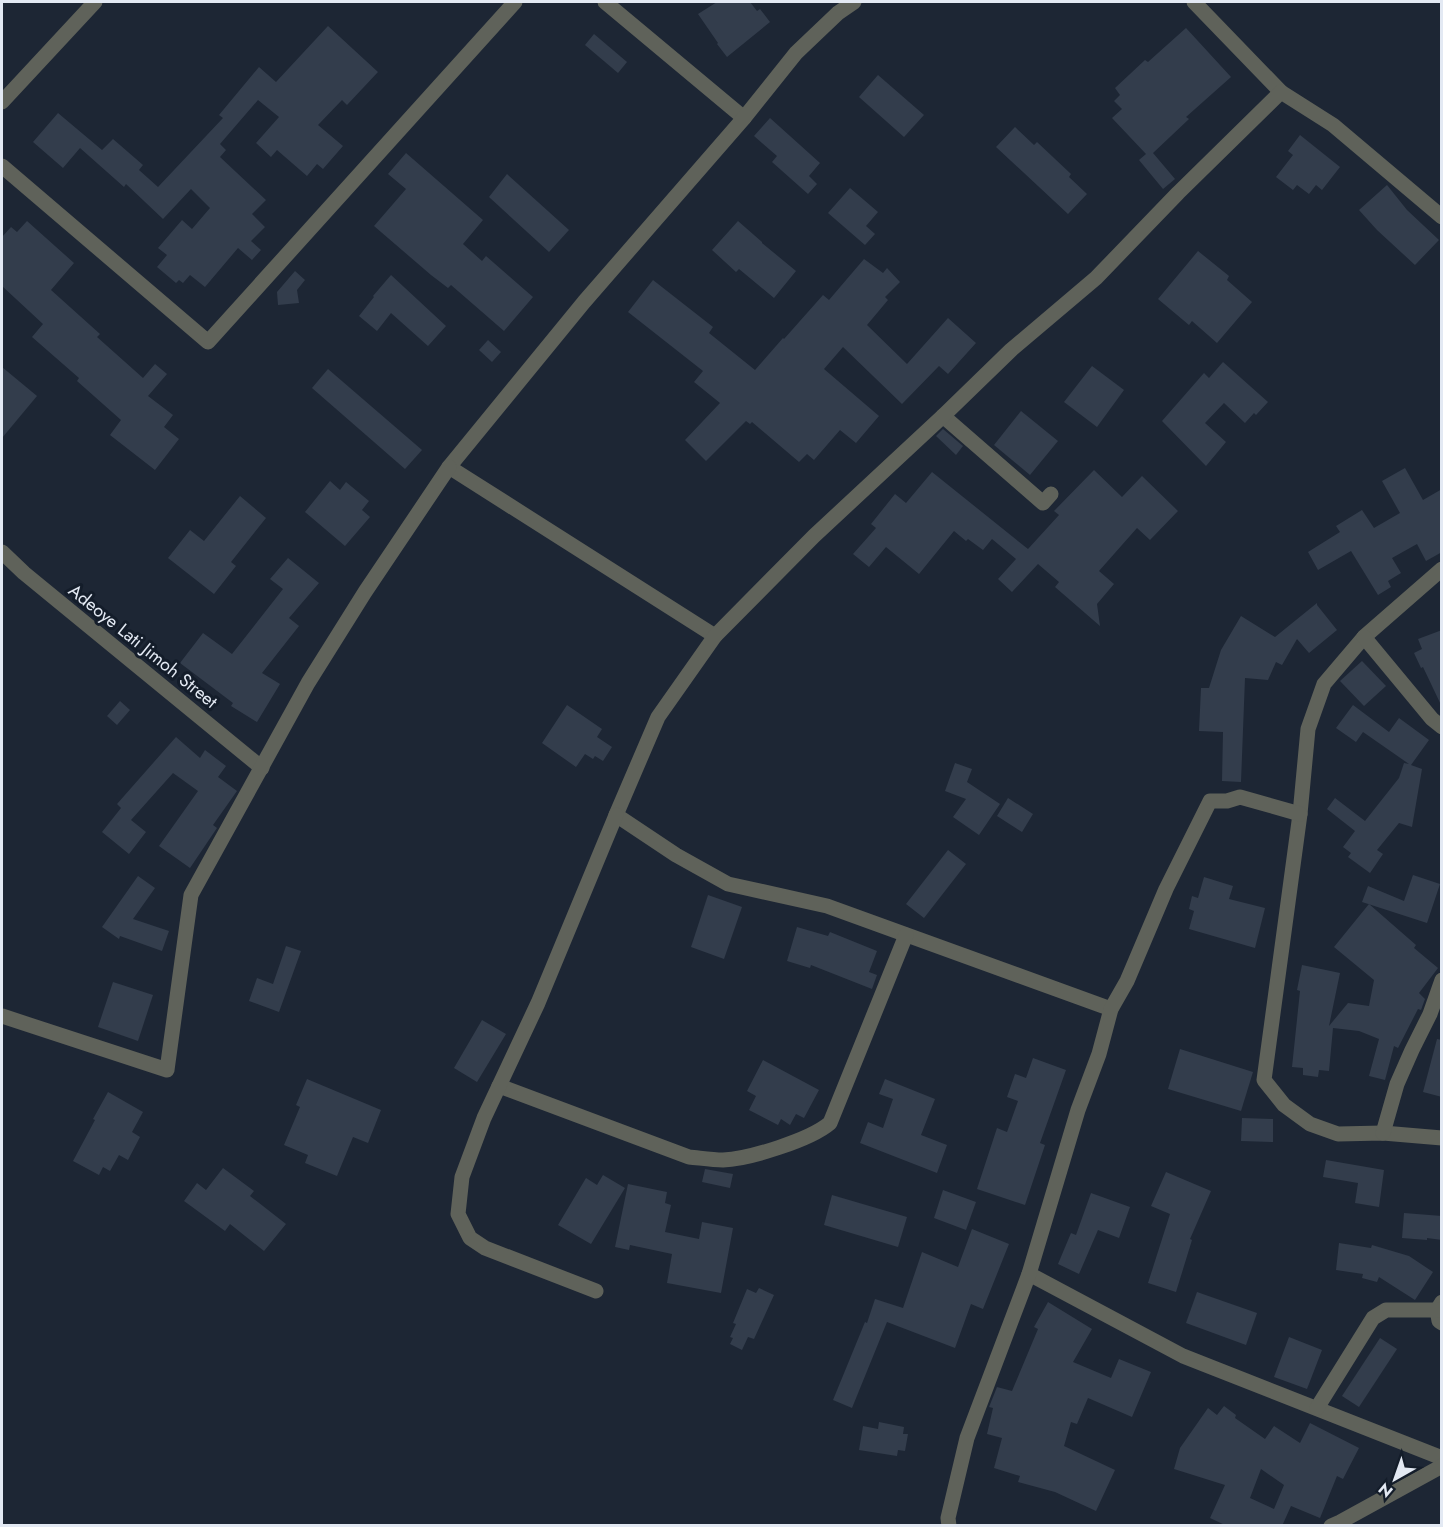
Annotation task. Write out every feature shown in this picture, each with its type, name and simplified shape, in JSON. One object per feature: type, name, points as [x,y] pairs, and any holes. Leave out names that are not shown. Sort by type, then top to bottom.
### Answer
[{"type":"street","points":[[2,102],[95,2]]},
{"type":"street","points":[[2,165],[208,342],[515,2]]},
{"type":"street","points":[[605,2],[744,118]]},
{"type":"street","points":[[2,1016],[167,1070],[191,895],[308,683],[365,592],[448,467],[584,302],[744,118],[796,53],[838,13],[854,2]]},
{"type":"street","points":[[1194,2],[1281,92],[1333,125],[1442,217]]},
{"type":"street","points":[[596,1291],[485,1248],[470,1238],[458,1214],[462,1177],[484,1118],[538,1004],[658,717],[715,636],[814,536],[1011,350],[1096,278],[1178,193],[1281,92]]},
{"type":"street","points":[[943,416],[1043,503],[1051,494]]},
{"type":"street","points":[[448,467],[715,636]]},
{"type":"street","name":"Adeoye Lati Jimoh Street","points":[[2,552],[24,573],[262,768]]},
{"type":"street","points":[[1442,569],[1364,637],[1324,684],[1308,729],[1300,814],[1264,1080],[1284,1105],[1310,1124],[1338,1134],[1383,1132],[1442,1138]]},
{"type":"street","points":[[1364,637],[1432,719],[1442,727]]},
{"type":"street","points":[[949,1526],[948,1518],[967,1438],[1029,1275],[1078,1110],[1099,1054],[1112,1009],[1127,981],[1166,890],[1210,801],[1227,801],[1240,797],[1300,814]]},
{"type":"street","points":[[616,815],[676,855],[728,884],[827,906],[1112,1009]]},
{"type":"street","points":[[499,1086],[689,1157],[723,1160],[758,1155],[822,1130],[830,1123],[906,935]]},
{"type":"street","points":[[1383,1132],[1397,1084],[1430,1014],[1442,980]]},
{"type":"street","points":[[1029,1275],[1183,1356],[1442,1458]]},
{"type":"street","points":[[1317,1408],[1372,1318],[1386,1310],[1440,1311]]},
{"type":"street","points":[[1331,1526],[1442,1466]]},
{"type":"building","points":[[717,2],[750,2],[757,11],[760,9],[770,22],[727,57],[698,14]]},
{"type":"building","points":[[328,26],[378,72],[347,105],[342,100],[318,125],[343,146],[323,169],[317,164],[307,176],[277,150],[271,157],[256,143],[279,117],[258,100],[220,144],[226,150],[220,157],[266,200],[252,214],[265,227],[251,241],[261,250],[252,260],[238,248],[205,287],[190,275],[183,283],[179,280],[176,283],[157,267],[167,255],[158,248],[182,220],[192,229],[210,208],[191,189],[163,219],[126,184],[124,187],[80,148],[63,168],[33,142],[58,113],[102,150],[113,139],[143,165],[139,170],[158,187],[223,118],[219,115],[259,67],[276,82]]},
{"type":"building","points":[[1186,28],[1231,77],[1186,117],[1189,119],[1153,153],[1175,179],[1163,189],[1139,160],[1146,154],[1112,118],[1122,109],[1114,101],[1120,95],[1115,88],[1145,60],[1148,62]]},
{"type":"building","points":[[594,34],[627,62],[618,73],[585,45]]},
{"type":"building","points":[[878,75],[924,115],[904,137],[859,97]]},
{"type":"building","points":[[770,118],[820,163],[809,176],[817,184],[808,194],[772,162],[777,156],[754,136]]},
{"type":"building","points":[[1015,127],[1034,145],[1037,142],[1071,174],[1069,177],[1087,194],[1068,214],[996,147]]},
{"type":"building","points":[[1300,135],[1340,167],[1322,190],[1316,185],[1309,194],[1297,185],[1293,190],[1276,177],[1293,155],[1288,151]]},
{"type":"building","points":[[406,153],[483,220],[463,244],[482,261],[486,256],[533,297],[504,331],[451,285],[448,288],[431,275],[374,226],[406,189],[388,174]]},
{"type":"building","points":[[507,174],[569,230],[549,252],[489,197]]},
{"type":"building","points":[[1387,185],[1407,210],[1439,240],[1415,265],[1359,210]]},
{"type":"building","points":[[850,188],[878,212],[866,226],[875,234],[865,245],[828,213]]},
{"type":"building","points":[[27,221],[74,263],[51,290],[100,334],[97,337],[143,378],[155,364],[167,374],[148,396],[173,415],[164,427],[179,439],[155,470],[110,435],[121,420],[77,381],[79,378],[32,337],[43,324],[2,286],[2,237],[11,227],[17,232]]},
{"type":"building","points":[[738,221],[796,271],[774,298],[739,269],[736,272],[712,250]]},
{"type":"building","points":[[1198,251],[1229,276],[1227,280],[1252,302],[1217,343],[1192,321],[1189,325],[1158,299]]},
{"type":"building","points":[[864,259],[883,273],[887,268],[900,282],[885,297],[888,300],[867,325],[907,364],[948,318],[976,343],[948,374],[939,366],[902,404],[843,347],[824,369],[879,416],[856,443],[840,430],[814,460],[807,454],[799,462],[752,422],[750,424],[746,421],[706,461],[685,440],[720,403],[694,382],[703,371],[628,312],[653,280],[713,327],[709,333],[755,370],[823,295],[829,300]]},
{"type":"building","points":[[295,271],[305,280],[297,290],[299,303],[278,305],[277,292]]},
{"type":"building","points":[[391,275],[446,326],[428,346],[391,313],[377,331],[359,316]]},
{"type":"building","points":[[488,340],[501,352],[492,362],[479,350]]},
{"type":"building","points":[[1223,362],[1268,402],[1245,423],[1224,403],[1205,423],[1226,442],[1206,466],[1162,421],[1204,373],[1209,378]]},
{"type":"building","points":[[1092,366],[1124,390],[1097,427],[1064,402]]},
{"type":"building","points":[[2,367],[37,396],[2,438]]},
{"type":"building","points":[[328,369],[422,450],[405,469],[312,388]]},
{"type":"building","points":[[1021,411],[1058,441],[1030,475],[994,445]]},
{"type":"building","points":[[943,429],[963,446],[956,455],[936,436]]},
{"type":"building","points":[[1405,468],[1423,500],[1442,489],[1442,552],[1426,561],[1417,544],[1392,558],[1401,573],[1388,581],[1391,587],[1378,595],[1351,551],[1318,570],[1308,552],[1340,532],[1336,526],[1362,510],[1374,528],[1400,513],[1382,481]]},
{"type":"building","points":[[1094,470],[1122,497],[1142,476],[1178,511],[1150,540],[1137,528],[1099,571],[1114,584],[1097,604],[1100,626],[1055,587],[1059,582],[1038,564],[1012,592],[998,579],[1016,559],[992,539],[983,550],[954,531],[919,574],[886,547],[869,567],[853,554],[876,528],[871,524],[895,494],[906,503],[932,472],[1028,549],[1059,515],[1054,511]]},
{"type":"building","points":[[330,481],[340,490],[346,482],[369,501],[362,510],[370,517],[345,546],[305,512]]},
{"type":"building","points":[[240,496],[266,518],[231,562],[236,566],[214,594],[168,558],[190,530],[204,541]]},
{"type":"building","points":[[288,558],[319,583],[289,618],[299,626],[262,673],[280,684],[257,722],[231,706],[233,703],[180,663],[203,633],[232,654],[283,589],[270,579]]},
{"type":"building","points":[[1317,603],[1337,630],[1309,653],[1297,639],[1282,665],[1276,662],[1268,680],[1245,678],[1241,782],[1222,781],[1223,732],[1199,731],[1201,688],[1209,688],[1221,650],[1241,616],[1275,637]]},
{"type":"building","points":[[1442,630],[1442,707],[1414,653],[1422,649],[1418,639]]},
{"type":"building","points":[[1362,661],[1386,686],[1364,706],[1340,681]]},
{"type":"building","points":[[120,701],[130,710],[117,725],[107,716]]},
{"type":"building","points":[[567,705],[602,729],[597,737],[612,747],[603,761],[585,754],[576,767],[542,743]]},
{"type":"building","points":[[1353,705],[1389,732],[1399,718],[1429,740],[1411,765],[1422,769],[1412,827],[1399,823],[1377,850],[1383,854],[1370,873],[1348,857],[1351,853],[1343,847],[1355,831],[1327,809],[1335,798],[1365,821],[1399,778],[1404,763],[1409,764],[1363,732],[1356,742],[1336,728]]},
{"type":"building","points":[[176,737],[200,758],[205,750],[226,766],[218,777],[237,791],[213,825],[217,828],[190,868],[159,846],[198,791],[173,773],[131,820],[146,832],[129,854],[102,832],[121,808],[117,804]]},
{"type":"building","points":[[955,763],[972,769],[967,782],[1000,804],[979,835],[953,817],[966,799],[945,791]]},
{"type":"building","points":[[1008,798],[1033,814],[1022,832],[997,816]]},
{"type":"building","points":[[948,850],[966,864],[924,918],[906,904]]},
{"type":"building","points":[[1413,875],[1440,884],[1427,923],[1362,902],[1368,886],[1404,901]]},
{"type":"building","points":[[138,876],[155,888],[133,919],[169,931],[162,951],[120,936],[119,939],[102,927]]},
{"type":"building","points":[[1204,877],[1233,886],[1229,899],[1265,908],[1255,948],[1189,929],[1194,911],[1189,909],[1192,896],[1198,898]]},
{"type":"building","points":[[708,895],[742,907],[724,959],[691,947]]},
{"type":"building","points":[[1369,904],[1416,945],[1414,948],[1438,968],[1419,993],[1425,999],[1421,1010],[1418,1009],[1398,1048],[1394,1046],[1385,1080],[1369,1076],[1379,1039],[1359,1031],[1333,1028],[1329,1071],[1319,1070],[1318,1077],[1303,1075],[1303,1068],[1292,1067],[1300,991],[1297,990],[1302,965],[1340,973],[1329,1026],[1348,1003],[1369,1006],[1374,980],[1334,947]]},
{"type":"building","points":[[797,927],[828,936],[830,932],[877,951],[869,972],[877,975],[872,989],[811,965],[810,968],[787,961]]},
{"type":"building","points":[[286,946],[301,951],[279,1012],[249,1001],[257,978],[273,984]]},
{"type":"building","points":[[113,982],[153,995],[138,1041],[98,1027]]},
{"type":"building","points":[[482,1020],[506,1034],[477,1082],[454,1068]]},
{"type":"building","points":[[1437,1039],[1442,1040],[1442,1097],[1423,1092]]},
{"type":"building","points":[[1180,1049],[1253,1072],[1241,1111],[1168,1089]]},
{"type":"building","points":[[1033,1058],[1066,1070],[1040,1143],[1045,1145],[1025,1205],[977,1189],[997,1128],[1007,1132],[1018,1101],[1007,1097],[1015,1074],[1026,1078]]},
{"type":"building","points":[[763,1060],[819,1090],[804,1118],[796,1114],[790,1125],[781,1119],[778,1125],[749,1110],[756,1096],[747,1091]]},
{"type":"building","points":[[307,1079],[381,1110],[368,1143],[353,1137],[337,1176],[305,1163],[308,1155],[284,1145],[300,1107],[296,1105]]},
{"type":"building","points":[[885,1079],[935,1099],[921,1135],[947,1145],[937,1173],[860,1143],[868,1122],[883,1128],[893,1099],[879,1094]]},
{"type":"building","points":[[108,1092],[143,1112],[132,1132],[140,1137],[128,1160],[119,1155],[110,1171],[103,1167],[99,1175],[73,1161]]},
{"type":"building","points":[[1242,1118],[1273,1119],[1273,1142],[1241,1141]]},
{"type":"building","points":[[1326,1160],[1384,1170],[1379,1207],[1355,1203],[1358,1183],[1323,1177]]},
{"type":"building","points":[[223,1168],[254,1191],[250,1196],[286,1224],[264,1251],[230,1224],[225,1231],[184,1201],[197,1183],[206,1190]]},
{"type":"building","points":[[705,1169],[733,1174],[730,1188],[702,1182]]},
{"type":"building","points":[[1166,1172],[1211,1191],[1190,1239],[1192,1240],[1176,1292],[1148,1283],[1170,1214],[1151,1206]]},
{"type":"building","points":[[603,1175],[625,1188],[591,1244],[558,1225],[586,1178],[597,1185]]},
{"type":"building","points":[[628,1184],[667,1192],[665,1203],[671,1205],[665,1232],[699,1239],[702,1222],[733,1228],[721,1293],[667,1283],[672,1254],[630,1245],[629,1250],[615,1247]]},
{"type":"building","points":[[943,1190],[976,1202],[966,1230],[934,1218]]},
{"type":"building","points":[[1091,1193],[1130,1207],[1119,1238],[1098,1230],[1079,1274],[1058,1264],[1071,1233],[1076,1235]]},
{"type":"building","points":[[832,1195],[907,1217],[898,1247],[824,1225]]},
{"type":"building","points":[[1404,1213],[1442,1216],[1442,1240],[1402,1238]]},
{"type":"building","points":[[972,1229],[1009,1244],[983,1309],[971,1304],[955,1348],[887,1322],[852,1408],[833,1400],[865,1322],[867,1323],[875,1299],[903,1308],[922,1252],[958,1267]]},
{"type":"building","points":[[1339,1243],[1371,1248],[1372,1245],[1409,1256],[1433,1272],[1415,1300],[1379,1277],[1377,1282],[1362,1278],[1363,1274],[1336,1270]]},
{"type":"building","points":[[759,1288],[774,1295],[754,1339],[748,1337],[742,1350],[730,1344],[733,1338],[730,1337],[736,1324],[733,1323],[747,1289],[756,1293]]},
{"type":"building","points":[[1197,1292],[1257,1313],[1246,1345],[1186,1323]]},
{"type":"building","points":[[1048,1302],[1092,1329],[1073,1362],[1111,1378],[1119,1359],[1151,1372],[1132,1417],[1088,1398],[1077,1424],[1071,1422],[1064,1446],[1115,1470],[1096,1511],[1055,1492],[1018,1482],[1020,1476],[994,1468],[1002,1438],[987,1434],[993,1408],[989,1407],[997,1387],[1012,1391],[1038,1329],[1034,1327]]},
{"type":"building","points":[[1289,1337],[1322,1350],[1307,1389],[1274,1377]]},
{"type":"building","points":[[1380,1338],[1397,1349],[1359,1407],[1342,1396]]},
{"type":"building","points":[[1224,1406],[1236,1415],[1235,1418],[1265,1439],[1274,1426],[1300,1443],[1310,1423],[1359,1448],[1343,1479],[1337,1476],[1320,1518],[1291,1506],[1282,1526],[1227,1526],[1210,1518],[1225,1485],[1174,1469],[1180,1448],[1208,1408],[1217,1415]],"holes":[[[1261,1469],[1284,1485],[1274,1509],[1250,1498]]]},
{"type":"building","points":[[879,1422],[904,1427],[903,1434],[908,1434],[905,1451],[898,1450],[897,1456],[859,1450],[863,1426],[878,1429]]}]
